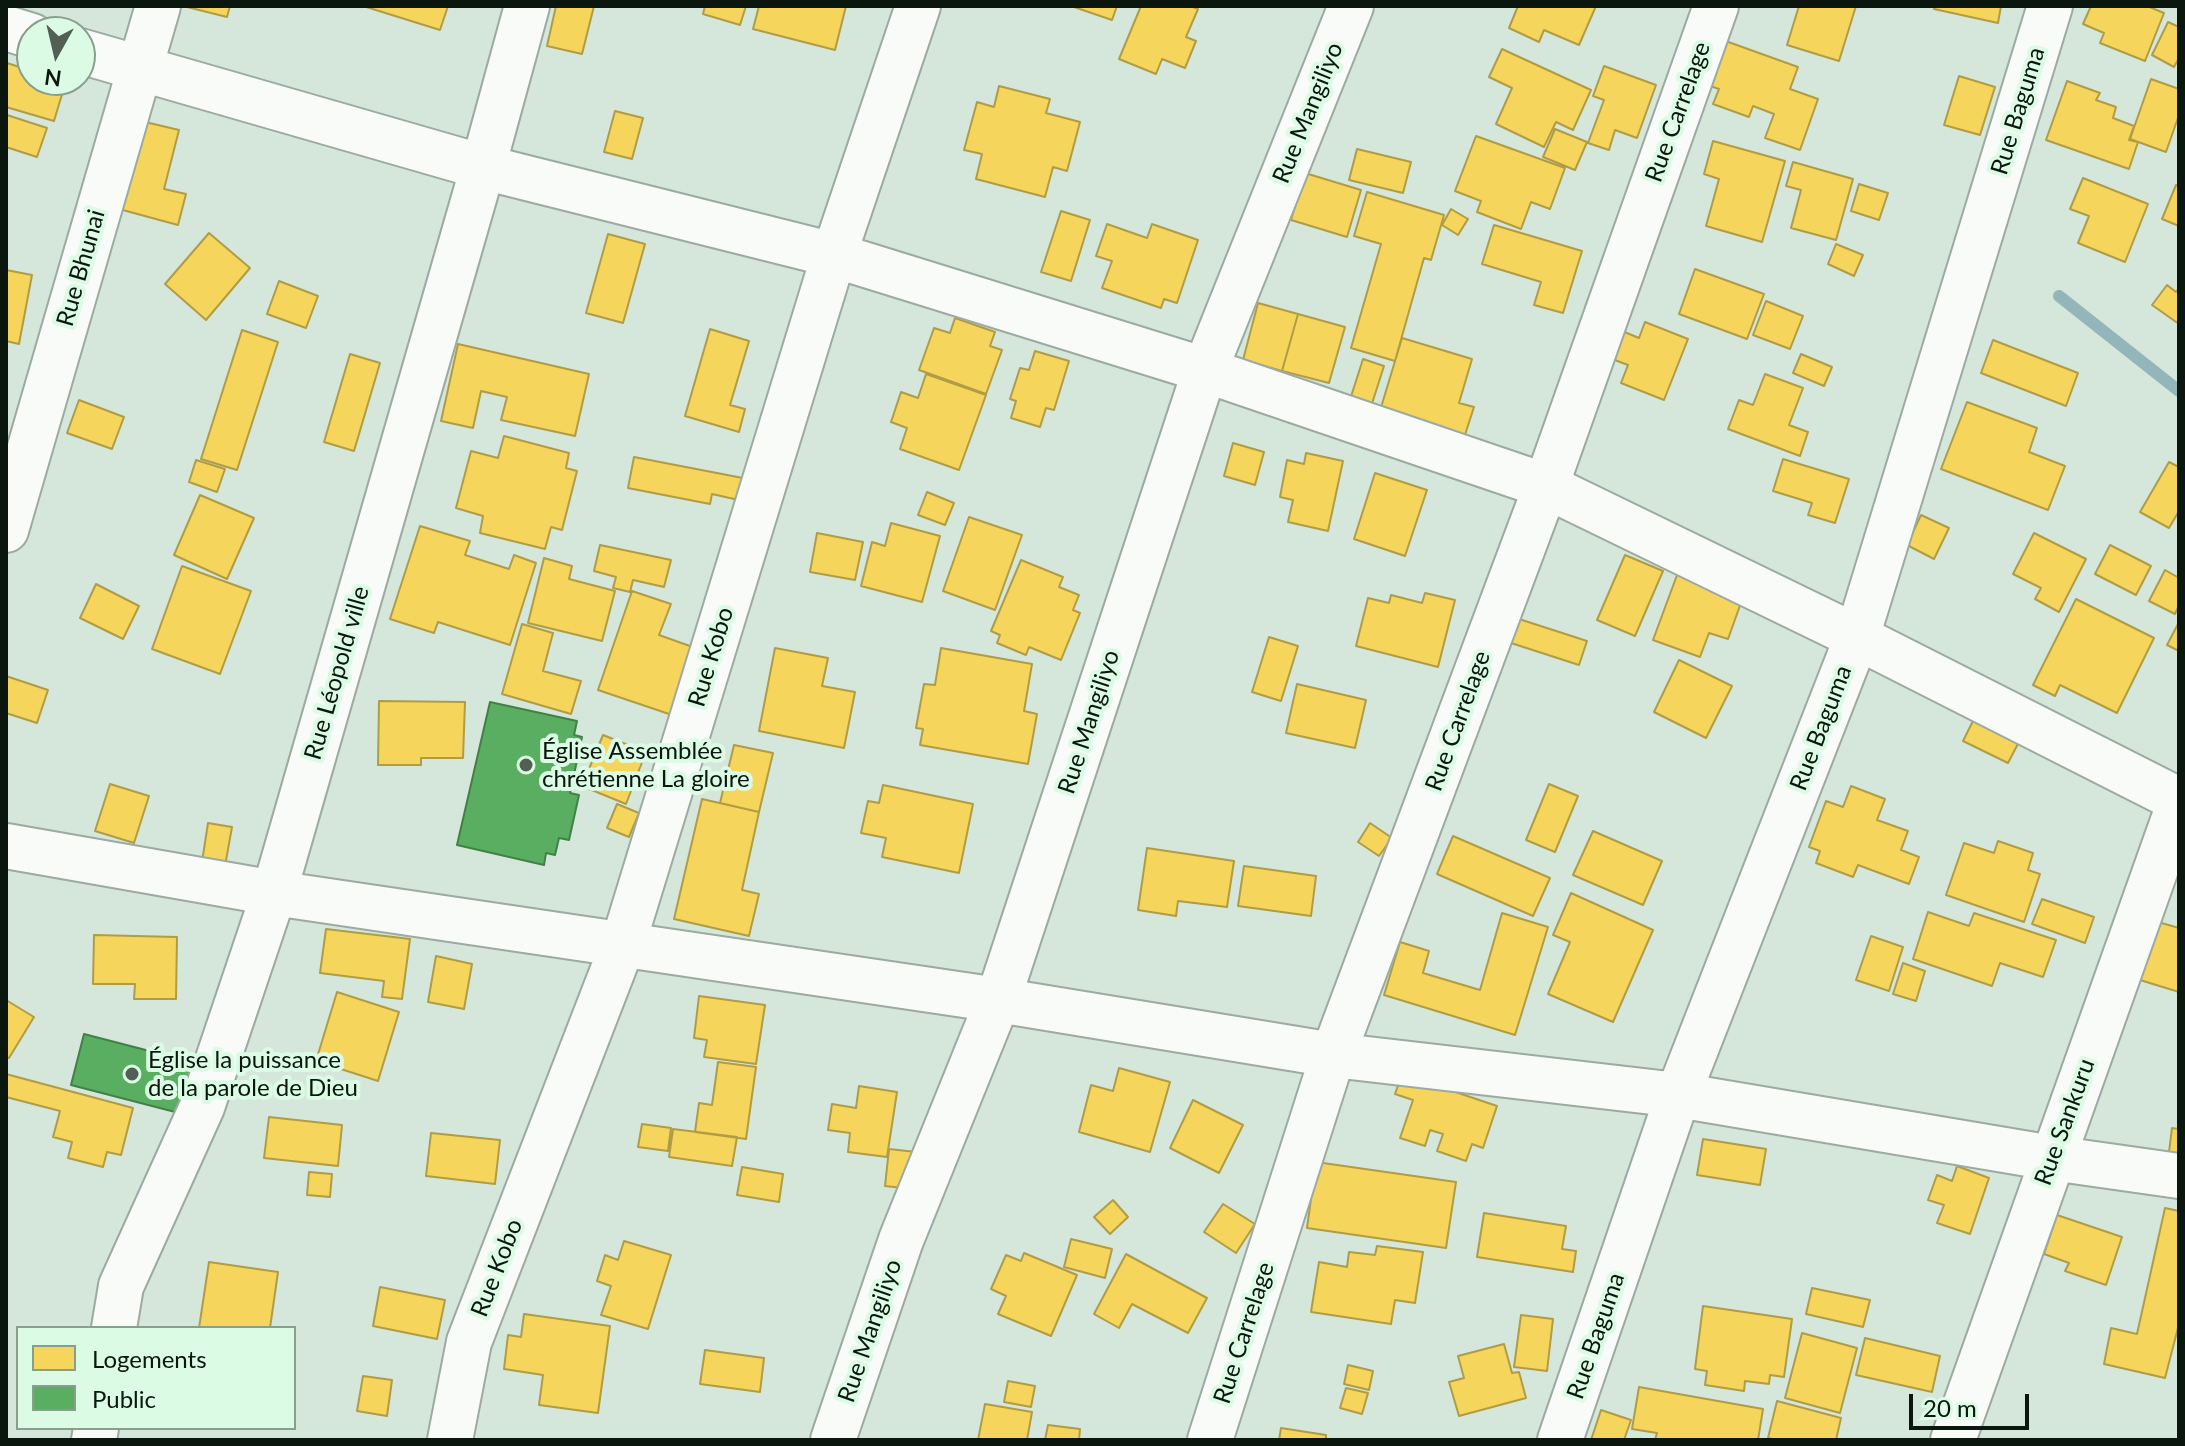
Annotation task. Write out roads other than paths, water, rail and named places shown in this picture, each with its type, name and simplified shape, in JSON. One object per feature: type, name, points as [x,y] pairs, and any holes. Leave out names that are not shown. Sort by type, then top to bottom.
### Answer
[{"type":"street","name":"Rue Bhunai","points":[[6,530],[158,6]]},
{"type":"street","name":"Rue Léopold ville","points":[[114,1326],[121,1286],[202,1107],[274,893],[527,6]]},
{"type":"street","name":"Rue Kobo","points":[[450,1440],[469,1342],[623,944],[834,255],[918,6]]},
{"type":"street","name":"Rue Mangiliyo","points":[[833,1440],[901,1240],[998,1000],[1205,370],[1351,6]]},
{"type":"street","name":"Rue Carrelage","points":[[1210,1440],[1333,1055],[1546,486],[1716,6]]},
{"type":"street","name":"Rue Baguma","points":[[1560,1440],[1678,1095],[1857,637],[2050,6]]},
{"type":"street","points":[[96,56],[483,167],[834,255],[1205,370],[1546,486],[1857,637],[2179,802]]},
{"type":"street","name":"Rue Sankuru","points":[[1953,1440],[2179,802]]},
{"type":"street","points":[[6,846],[274,893],[998,1000],[1333,1055],[1678,1095],[2052,1158],[2179,1176]]},
{"type":"waterway","points":[[2059,296],[2179,391]]},
{"type":"place","name":"Église Assemblée chrétienne La gloire","points":[[526,765]]},
{"type":"place","name":"Église la puissance de la parole de Dieu","points":[[132,1074]]}]
